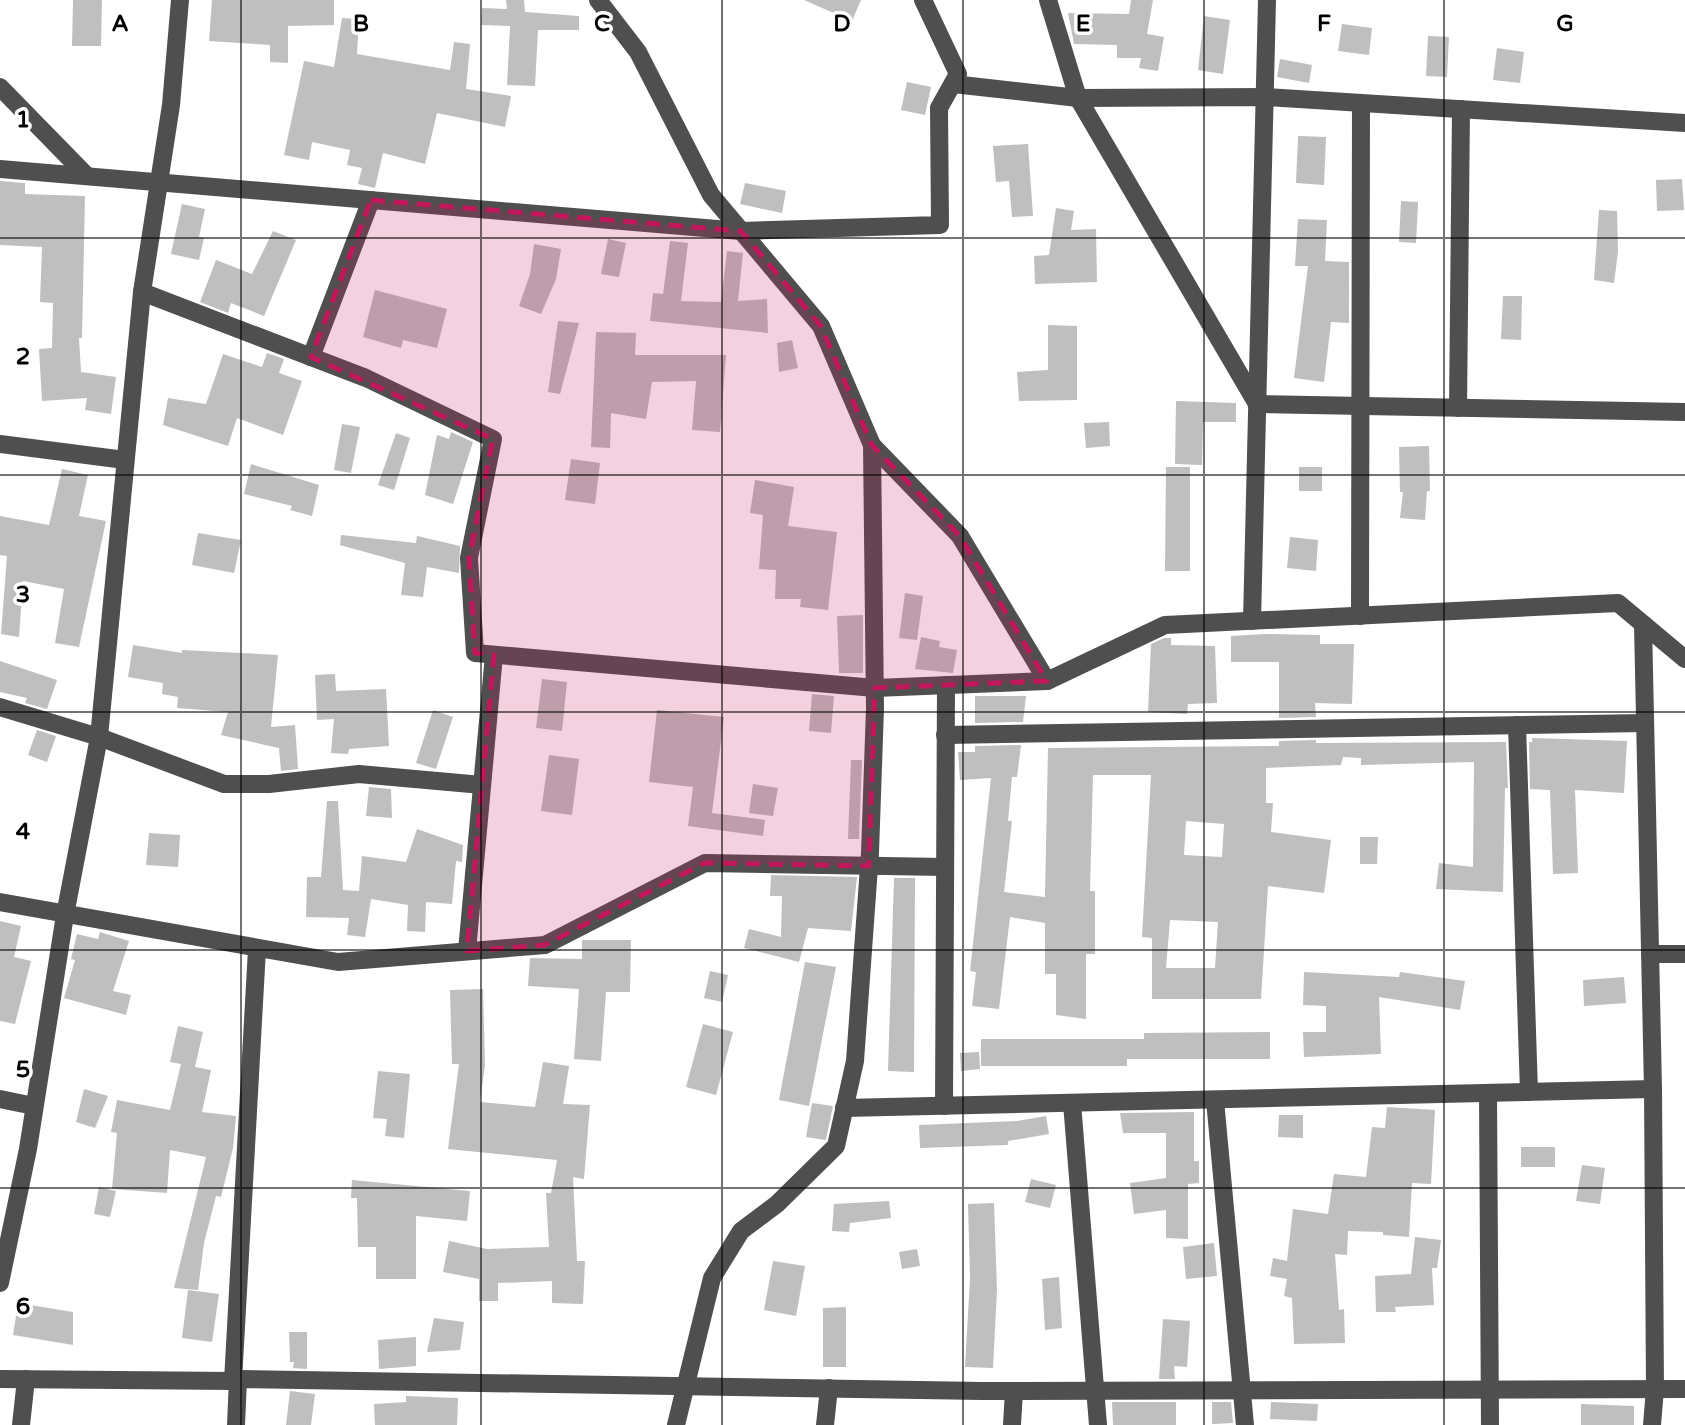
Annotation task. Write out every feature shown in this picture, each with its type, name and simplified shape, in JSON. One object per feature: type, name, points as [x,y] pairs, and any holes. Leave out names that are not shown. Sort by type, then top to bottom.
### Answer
[{"type":"street","points":[[0,1283],[99,737],[142,292],[171,105],[180,0]]},
{"type":"street","points":[[597,0],[638,52],[711,195],[821,326],[872,445],[960,536],[1047,681]]},
{"type":"street","points":[[0,169],[159,180],[741,231],[940,225],[939,108],[958,74],[923,0]]},
{"type":"street","points":[[1048,0],[1077,98],[1258,404]]},
{"type":"street","points":[[1252,621],[1268,0]]},
{"type":"street","points":[[953,84],[1077,98],[1265,97],[1685,123]]},
{"type":"street","points":[[0,87],[87,176]]},
{"type":"street","points":[[1360,615],[1361,103]]},
{"type":"street","points":[[1458,408],[1461,109]]},
{"type":"street","points":[[311,357],[371,200]]},
{"type":"street","points":[[142,292],[366,378],[493,439],[469,558],[475,653],[875,688],[1047,681],[1165,625],[1618,603],[1685,659]]},
{"type":"street","points":[[1258,404],[1685,412]]},
{"type":"street","points":[[0,444],[125,460]]},
{"type":"street","points":[[676,1425],[712,1278],[741,1231],[777,1204],[835,1146],[855,1060],[869,866],[875,688],[872,445]]},
{"type":"street","points":[[1643,624],[1653,1089],[1655,1389],[1652,1425]]},
{"type":"street","points":[[467,951],[494,655]]},
{"type":"street","points":[[944,1106],[946,685]]},
{"type":"street","points":[[0,707],[99,737],[224,784],[269,784],[359,774],[482,785]]},
{"type":"street","points":[[946,735],[1645,723]]},
{"type":"street","points":[[1517,725],[1529,1092]]},
{"type":"street","points":[[0,902],[338,962],[545,945],[705,863],[945,867]]},
{"type":"street","points":[[236,1425],[257,949]]},
{"type":"street","points":[[1650,954],[1685,954]]},
{"type":"street","points":[[844,1108],[1653,1089]]},
{"type":"street","points":[[1488,1093],[1490,1425]]},
{"type":"street","points":[[0,1099],[34,1106]]},
{"type":"street","points":[[1215,1100],[1245,1425]]},
{"type":"street","points":[[1072,1103],[1098,1425]]},
{"type":"street","points":[[0,1379],[1014,1391],[1685,1389]]},
{"type":"street","points":[[21,1425],[26,1379]]},
{"type":"street","points":[[825,1425],[829,1388]]},
{"type":"street","points":[[1012,1425],[1014,1391]]},
{"type":"highlighted area","points":[[371,200],[741,231],[821,326],[872,445],[960,536],[1047,681],[875,688],[869,866],[705,863],[545,945],[467,951],[494,655],[475,653],[469,558],[493,439],[311,357]]},
{"type":"building","points":[[73,0],[102,0],[101,46],[72,46]]},
{"type":"building","points":[[212,0],[334,0],[334,25],[288,26],[288,63],[270,62],[270,45],[209,41]]},
{"type":"building","points":[[506,0],[524,0],[525,12],[579,16],[579,30],[538,30],[535,86],[507,85],[510,26],[481,25],[482,8],[507,9]]},
{"type":"building","points":[[804,0],[861,0],[852,21]]},
{"type":"building","points":[[1131,0],[1153,0],[1147,34],[1164,37],[1158,71],[1139,68],[1141,58],[1117,58],[1117,45],[1074,44],[1068,13],[1129,14]]},
{"type":"building","points":[[1204,16],[1230,20],[1223,74],[1198,70]]},
{"type":"building","points":[[342,18],[359,19],[357,54],[450,70],[454,42],[470,44],[466,89],[511,96],[505,127],[437,113],[425,164],[383,153],[375,188],[358,184],[362,168],[347,165],[350,150],[312,142],[309,160],[284,155],[304,61],[334,67]]},
{"type":"building","points":[[1342,24],[1372,28],[1369,55],[1338,51]]},
{"type":"building","points":[[1428,36],[1449,37],[1447,77],[1426,76]]},
{"type":"building","points":[[1497,48],[1524,52],[1520,83],[1493,80]]},
{"type":"building","points":[[1280,59],[1312,65],[1309,83],[1277,77]]},
{"type":"building","points":[[907,82],[931,87],[925,115],[901,110]]},
{"type":"building","points":[[1298,136],[1326,137],[1324,185],[1296,183]]},
{"type":"building","points":[[1028,144],[1033,216],[1012,217],[1009,181],[996,182],[993,146]]},
{"type":"building","points":[[1682,179],[1684,210],[1657,211],[1656,180]]},
{"type":"building","points":[[0,181],[25,183],[25,194],[85,196],[82,338],[79,338],[81,372],[116,377],[111,414],[85,410],[87,398],[42,401],[39,349],[52,348],[53,303],[40,302],[42,247],[0,245]]},
{"type":"building","points":[[745,183],[786,191],[782,213],[740,204]]},
{"type":"building","points":[[1401,201],[1418,202],[1416,243],[1399,242]]},
{"type":"building","points":[[182,204],[205,209],[199,237],[204,238],[199,260],[171,254]]},
{"type":"building","points":[[1056,208],[1074,211],[1071,230],[1096,229],[1097,282],[1035,284],[1034,256],[1049,255]]},
{"type":"building","points":[[1599,210],[1617,211],[1618,252],[1614,283],[1594,280]]},
{"type":"building","points":[[1298,219],[1327,220],[1325,261],[1349,262],[1349,323],[1331,322],[1324,382],[1294,378],[1308,266],[1295,266]]},
{"type":"building","points":[[273,231],[296,240],[264,316],[231,303],[228,313],[200,302],[216,260],[252,274]]},
{"type":"building","points":[[608,239],[626,243],[619,277],[601,274]]},
{"type":"building","points":[[670,241],[688,243],[681,301],[721,302],[727,251],[743,253],[738,301],[767,299],[768,333],[650,321],[653,293],[663,294]]},
{"type":"building","points":[[534,244],[561,249],[556,279],[541,314],[519,306],[530,274]]},
{"type":"building","points":[[375,290],[447,309],[437,348],[403,340],[401,348],[363,337]]},
{"type":"building","points":[[1503,296],[1522,296],[1521,340],[1501,339]]},
{"type":"building","points":[[558,321],[579,323],[560,394],[548,392]]},
{"type":"building","points":[[1048,325],[1077,326],[1077,400],[1019,401],[1017,372],[1048,370]]},
{"type":"building","points":[[596,332],[636,333],[635,355],[726,355],[720,432],[692,430],[696,381],[652,382],[646,419],[611,413],[610,448],[591,447]]},
{"type":"building","points":[[792,340],[798,368],[779,372],[777,343]]},
{"type":"building","points":[[267,353],[284,359],[279,373],[302,381],[283,435],[237,418],[228,446],[163,425],[168,398],[206,404],[223,354],[262,367]]},
{"type":"building","points":[[1176,401],[1236,403],[1236,422],[1203,422],[1202,465],[1175,464]]},
{"type":"building","points":[[1109,422],[1110,446],[1086,448],[1084,423]]},
{"type":"building","points":[[342,424],[360,427],[351,473],[334,470]]},
{"type":"building","points":[[451,432],[473,442],[453,504],[425,495],[437,435],[449,439]]},
{"type":"building","points":[[396,433],[410,438],[394,490],[378,485]]},
{"type":"building","points":[[1429,446],[1430,491],[1427,491],[1425,520],[1400,518],[1403,492],[1400,492],[1399,447]]},
{"type":"building","points":[[571,459],[600,463],[595,504],[565,500]]},
{"type":"building","points":[[251,464],[319,485],[312,516],[290,510],[292,506],[244,494]]},
{"type":"building","points":[[1166,467],[1190,467],[1190,571],[1165,571]]},
{"type":"building","points":[[1299,467],[1322,467],[1322,491],[1299,491]]},
{"type":"building","points":[[62,469],[88,475],[79,516],[106,521],[79,647],[55,643],[64,589],[23,581],[19,637],[1,634],[7,556],[0,555],[0,516],[49,525]]},
{"type":"building","points":[[755,480],[794,487],[788,526],[837,532],[828,610],[800,607],[801,599],[775,599],[776,570],[759,569],[763,515],[750,513]]},
{"type":"building","points":[[198,533],[241,540],[234,573],[192,565]]},
{"type":"building","points":[[341,535],[416,543],[417,536],[460,546],[459,573],[427,567],[423,597],[401,595],[405,563],[340,545]]},
{"type":"building","points":[[1290,537],[1318,540],[1316,571],[1287,568]]},
{"type":"building","points":[[905,593],[923,596],[917,640],[899,638]]},
{"type":"building","points":[[863,615],[863,673],[839,673],[837,616]]},
{"type":"building","points":[[1320,635],[1320,644],[1354,644],[1352,704],[1315,703],[1316,717],[1279,718],[1279,662],[1231,662],[1231,636]]},
{"type":"building","points":[[921,637],[940,641],[939,647],[957,650],[953,673],[915,669]]},
{"type":"building","points":[[1171,638],[1171,645],[1215,646],[1217,703],[1188,704],[1187,714],[1148,712],[1151,644]]},
{"type":"building","points":[[133,645],[182,653],[182,650],[278,655],[271,727],[295,725],[298,769],[281,771],[279,748],[221,735],[228,712],[177,708],[178,697],[162,694],[163,683],[128,677]]},
{"type":"building","points":[[0,661],[57,680],[47,709],[25,703],[27,698],[0,692]]},
{"type":"building","points":[[335,674],[336,691],[386,689],[389,746],[349,749],[348,754],[331,753],[334,719],[317,720],[315,675]]},
{"type":"building","points":[[542,679],[567,682],[562,731],[536,728]]},
{"type":"building","points":[[812,694],[834,696],[831,733],[809,731]]},
{"type":"building","points":[[975,696],[1026,696],[1023,722],[975,723]]},
{"type":"building","points":[[433,710],[453,717],[436,769],[416,763]]},
{"type":"building","points":[[657,710],[724,717],[712,813],[765,820],[763,836],[688,826],[693,787],[649,782]]},
{"type":"building","points":[[37,730],[56,736],[47,762],[28,755]]},
{"type":"building","points":[[1532,738],[1627,741],[1624,793],[1575,790],[1578,873],[1553,874],[1550,790],[1530,789],[1529,742],[1532,742]]},
{"type":"building","points":[[1279,741],[1506,742],[1508,788],[1505,788],[1503,892],[1436,889],[1439,863],[1473,867],[1474,762],[1361,765],[1361,758],[1343,757],[1341,765],[1266,768],[1266,803],[1273,803],[1271,832],[1331,840],[1324,893],[1268,886],[1261,999],[1152,999],[1152,938],[1142,937],[1151,775],[1093,775],[1090,891],[1095,891],[1095,954],[1086,954],[1086,1019],[1056,1015],[1056,974],[1045,974],[1045,923],[1010,917],[999,1009],[972,1006],[976,972],[970,971],[991,778],[960,780],[958,752],[975,752],[975,746],[1021,745],[1017,777],[1012,777],[1008,821],[1012,821],[1004,892],[1045,897],[1048,748],[1279,746]],"holes":[[[1186,821],[1224,824],[1222,857],[1184,855]],[[1170,920],[1218,922],[1215,968],[1166,968]]]},
{"type":"building","points":[[549,755],[579,759],[572,815],[541,811]]},
{"type":"building","points":[[851,760],[862,760],[859,839],[848,839]]},
{"type":"building","points":[[753,784],[778,788],[773,816],[749,813]]},
{"type":"building","points":[[369,787],[391,789],[392,818],[366,816]]},
{"type":"building","points":[[327,801],[338,801],[343,890],[359,891],[362,856],[406,862],[417,829],[463,845],[462,862],[456,861],[452,904],[426,902],[425,932],[407,931],[408,905],[371,899],[365,937],[347,935],[349,918],[306,917],[307,877],[321,877]]},
{"type":"building","points":[[149,833],[180,835],[178,867],[146,865]]},
{"type":"building","points":[[1360,837],[1378,837],[1377,864],[1360,864]]},
{"type":"building","points":[[771,875],[857,877],[851,931],[808,928],[799,962],[744,948],[749,929],[781,937],[782,896],[770,896]]},
{"type":"building","points":[[894,878],[915,878],[914,1072],[888,1071]]},
{"type":"building","points":[[0,921],[21,926],[14,957],[31,961],[15,1024],[0,1021]]},
{"type":"building","points":[[100,932],[129,941],[113,991],[131,995],[126,1015],[64,998],[75,960],[71,959],[77,934],[98,939]]},
{"type":"building","points":[[582,940],[631,940],[630,992],[606,992],[601,1061],[574,1059],[579,989],[528,986],[530,958],[582,959]]},
{"type":"building","points":[[805,962],[836,967],[809,1106],[779,1100]]},
{"type":"building","points":[[710,971],[728,975],[722,1002],[704,998]]},
{"type":"building","points":[[1304,972],[1399,977],[1400,972],[1465,981],[1460,1010],[1379,997],[1381,1054],[1304,1057],[1303,1032],[1326,1032],[1326,1006],[1303,1005]]},
{"type":"building","points":[[1624,977],[1626,1003],[1584,1006],[1583,980]]},
{"type":"building","points":[[483,989],[485,1065],[480,1102],[535,1107],[543,1062],[569,1066],[563,1104],[590,1105],[584,1179],[573,1177],[577,1261],[585,1261],[583,1304],[552,1303],[552,1281],[498,1283],[498,1301],[479,1301],[479,1279],[443,1272],[449,1241],[487,1249],[549,1247],[546,1193],[551,1193],[557,1160],[448,1149],[459,1064],[452,1064],[450,990]]},
{"type":"building","points":[[703,1024],[733,1032],[716,1095],[686,1087]]},
{"type":"building","points":[[178,1026],[203,1032],[195,1067],[211,1070],[202,1112],[236,1116],[233,1148],[221,1197],[216,1196],[204,1243],[198,1290],[174,1288],[206,1157],[170,1150],[167,1193],[112,1189],[117,1133],[111,1132],[117,1100],[170,1110],[181,1064],[170,1062]]},
{"type":"building","points":[[1270,1032],[1270,1059],[1127,1059],[1127,1066],[981,1066],[981,1039],[1144,1039],[1144,1033]]},
{"type":"building","points":[[979,1052],[980,1069],[961,1071],[960,1053]]},
{"type":"building","points":[[378,1071],[410,1074],[404,1138],[385,1136],[387,1119],[373,1118]]},
{"type":"building","points":[[84,1089],[108,1096],[95,1128],[76,1122]]},
{"type":"building","points":[[812,1103],[833,1106],[826,1140],[806,1137]]},
{"type":"building","points":[[1387,1107],[1435,1110],[1431,1184],[1412,1183],[1409,1237],[1383,1235],[1383,1232],[1348,1231],[1347,1255],[1335,1254],[1339,1310],[1344,1309],[1345,1343],[1294,1344],[1292,1298],[1284,1296],[1287,1279],[1270,1276],[1273,1258],[1287,1261],[1293,1209],[1328,1214],[1334,1174],[1366,1177],[1372,1127],[1385,1128]]},
{"type":"building","points":[[1194,1112],[1194,1161],[1199,1161],[1199,1183],[1188,1184],[1188,1239],[1166,1238],[1166,1210],[1134,1214],[1130,1183],[1166,1178],[1166,1133],[1123,1133],[1120,1113]]},
{"type":"building","points":[[1279,1115],[1303,1115],[1303,1138],[1278,1137]]},
{"type":"building","points":[[1046,1116],[1049,1134],[1008,1141],[1008,1145],[920,1148],[919,1125],[1017,1121]]},
{"type":"building","points":[[1521,1147],[1555,1147],[1555,1167],[1521,1167]]},
{"type":"building","points":[[1582,1165],[1605,1168],[1600,1204],[1576,1201]]},
{"type":"building","points":[[1031,1179],[1056,1185],[1050,1208],[1025,1202]]},
{"type":"building","points":[[352,1180],[470,1191],[467,1221],[416,1216],[416,1279],[376,1279],[376,1247],[358,1247],[357,1198],[351,1198]]},
{"type":"building","points":[[99,1187],[116,1191],[110,1217],[94,1214]]},
{"type":"building","points":[[889,1201],[891,1218],[850,1223],[849,1232],[832,1231],[834,1204]]},
{"type":"building","points":[[994,1203],[997,1290],[993,1368],[965,1367],[970,1279],[968,1204]]},
{"type":"building","points":[[1415,1237],[1441,1240],[1437,1268],[1432,1268],[1434,1305],[1395,1307],[1396,1312],[1376,1312],[1375,1276],[1411,1274]]},
{"type":"building","points":[[1214,1243],[1217,1276],[1186,1279],[1183,1247]]},
{"type":"building","points":[[917,1249],[920,1266],[902,1269],[899,1252]]},
{"type":"building","points":[[773,1261],[805,1266],[796,1316],[764,1310]]},
{"type":"building","points":[[1059,1277],[1062,1328],[1045,1330],[1042,1279]]},
{"type":"building","points":[[188,1290],[219,1294],[212,1342],[182,1338]]},
{"type":"building","points":[[18,1303],[73,1312],[73,1345],[13,1335]]},
{"type":"building","points":[[846,1307],[846,1367],[823,1367],[823,1308]]},
{"type":"building","points":[[434,1318],[464,1322],[460,1350],[427,1352]]},
{"type":"building","points":[[1163,1319],[1190,1321],[1187,1367],[1174,1366],[1175,1379],[1159,1379]]},
{"type":"building","points":[[289,1332],[307,1332],[307,1369],[293,1368],[294,1362],[290,1362]]},
{"type":"building","points":[[416,1337],[416,1366],[379,1369],[378,1340]]},
{"type":"building","points":[[290,1391],[315,1394],[311,1425],[286,1425]]},
{"type":"building","points":[[406,1396],[458,1398],[457,1425],[375,1425],[374,1404],[406,1402]]},
{"type":"building","points":[[1112,1402],[1176,1402],[1176,1425],[1113,1425]]},
{"type":"building","points":[[1212,1402],[1231,1402],[1233,1423],[1212,1424]]},
{"type":"building","points":[[1271,1402],[1318,1404],[1317,1421],[1270,1419]]},
{"type":"building","points":[[1581,1404],[1634,1406],[1634,1425],[1581,1425]]}]
